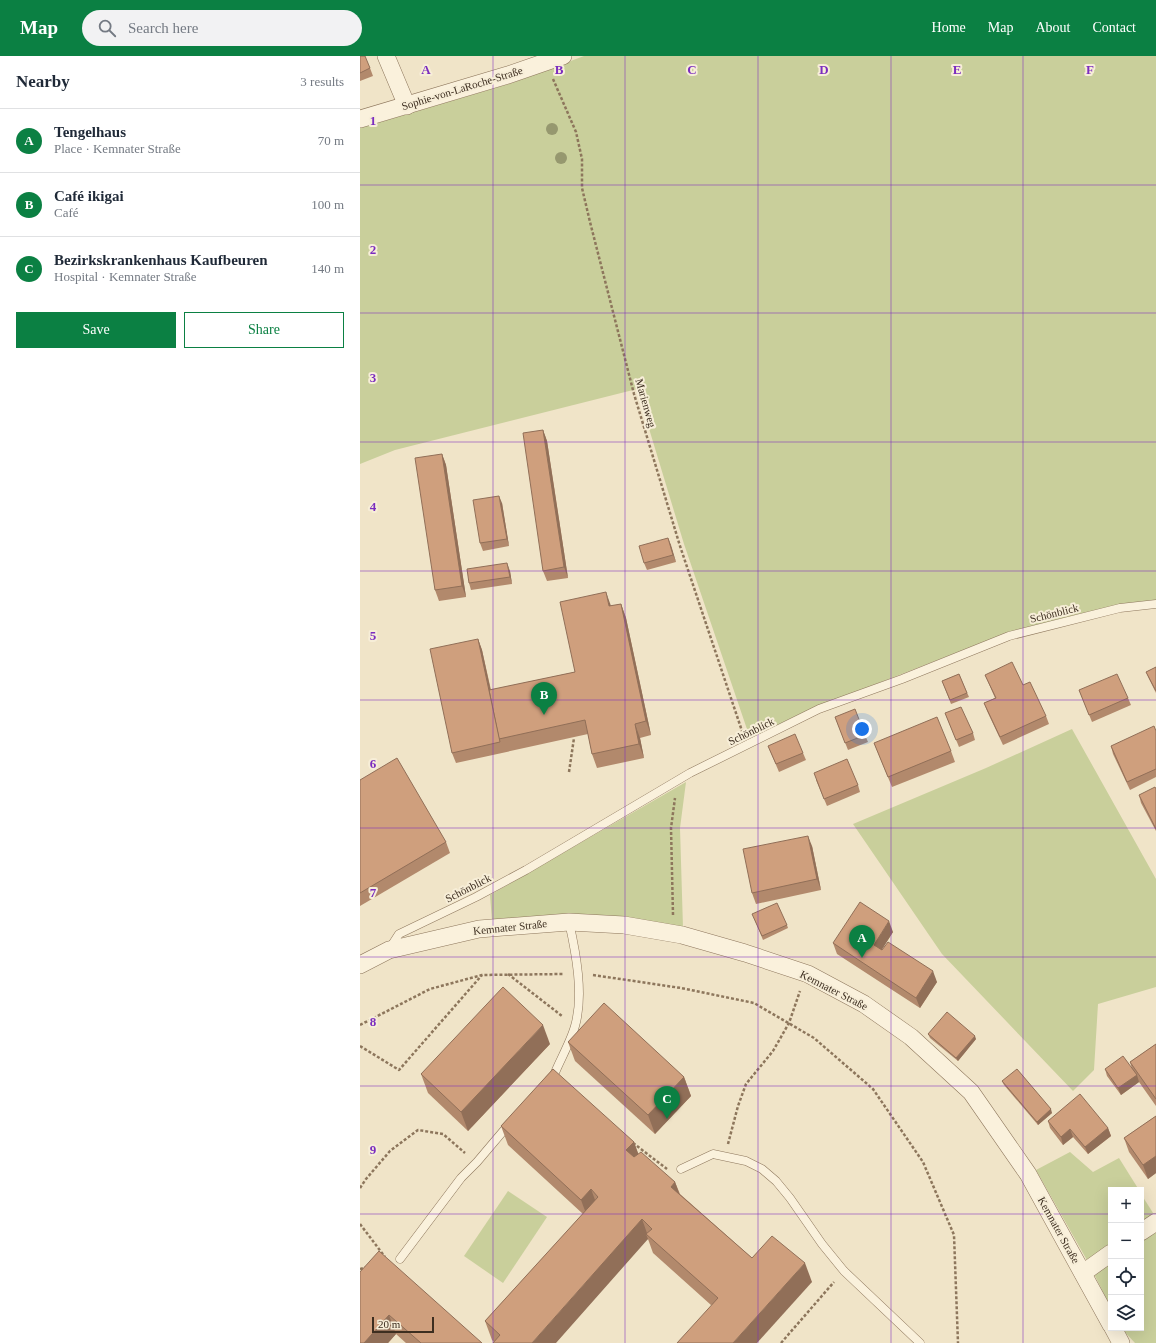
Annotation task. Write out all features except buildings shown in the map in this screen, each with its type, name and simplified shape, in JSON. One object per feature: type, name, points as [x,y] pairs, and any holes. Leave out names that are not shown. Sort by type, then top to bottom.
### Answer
[{"type":"street","points":[[386,56],[407,106]]},
{"type":"street","name":"Sophie-von-LaRoche-Straße","points":[[360,119],[407,106],[562,56]]},
{"type":"street","name":"Kemnater Straße","points":[[360,965],[389,950],[479,929],[569,922],[624,925],[673,933],[745,953],[808,974],[864,1004],[911,1037],[971,1092],[1028,1174],[1108,1319]]},
{"type":"street","points":[[1144,1230],[1156,1222]]},
{"type":"street","points":[[1083,1273],[1108,1255]]},
{"type":"street","points":[[1115,1331],[1121,1343]]},
{"type":"lane","name":"Schönblick","points":[[389,950],[400,934],[476,897],[526,870],[677,780],[820,709],[902,679],[1009,636],[1120,608],[1156,604]]},
{"type":"lane","points":[[544,1086],[554,1075],[575,1026],[579,997],[578,974],[569,922]]},
{"type":"lane","points":[[400,1259],[461,1178],[477,1162],[513,1119]]},
{"type":"lane","points":[[681,1169],[713,1154],[746,1161],[762,1169],[776,1181],[790,1198],[822,1244],[844,1271],[920,1343]]},
{"type":"path","name":"Marienweg","points":[[544,62],[576,132],[582,159],[582,188],[634,394],[680,546],[747,745]]},
{"type":"path","points":[[569,772],[574,738]]},
{"type":"path","points":[[673,933],[671,828],[677,780]]},
{"type":"path","points":[[508,974],[575,1026]]},
{"type":"path","points":[[360,1025],[430,989],[482,975],[578,974],[681,988],[754,1003],[814,1038],[873,1089],[923,1162],[954,1235],[958,1343]]},
{"type":"path","points":[[727,1157],[729,1138],[746,1084],[772,1051],[789,1024],[803,983],[808,974]]},
{"type":"path","points":[[360,1046],[399,1070],[482,975]]},
{"type":"path","points":[[360,1188],[390,1151],[418,1130],[443,1134],[477,1162]]},
{"type":"path","points":[[630,1140],[665,1169],[681,1169]]},
{"type":"path","points":[[360,1224],[388,1260]]},
{"type":"path","points":[[360,1269],[388,1260],[400,1259]]},
{"type":"path","points":[[781,1343],[844,1271]]},
{"type":"green space","points":[[584,56],[1156,56],[1156,601],[1007,633],[817,707],[750,738],[684,544],[637,389],[395,450],[360,464],[360,128],[512,83]]},
{"type":"green space","points":[[1072,729],[1156,879],[1156,987],[1098,1004],[1094,1070],[1073,1091],[942,954],[853,824],[986,768]]},
{"type":"green space","points":[[686,782],[680,828],[683,928],[492,921],[490,895]]},
{"type":"green space","points":[[1070,1152],[1093,1172],[1119,1158],[1137,1187],[1108,1187],[1108,1248],[1088,1262],[1036,1170]]},
{"type":"green space","points":[[508,1191],[547,1217],[503,1283],[464,1256]]},
{"type":"green space","points":[[1144,1199],[1155,1216],[1144,1223]]},
{"type":"green space","points":[[1156,1230],[1156,1343],[1135,1343],[1124,1331],[1144,1331],[1144,1239]]},
{"type":"green space","points":[[1108,1264],[1108,1302],[1094,1274]]},
{"type":"place","name":"Café ikigai","points":[[544,715]]},
{"type":"place","name":"Tengelhaus","points":[[862,958]]},
{"type":"place","name":"Bezirkskrankenhaus Kaufbeuren","points":[[667,1119]]}]
